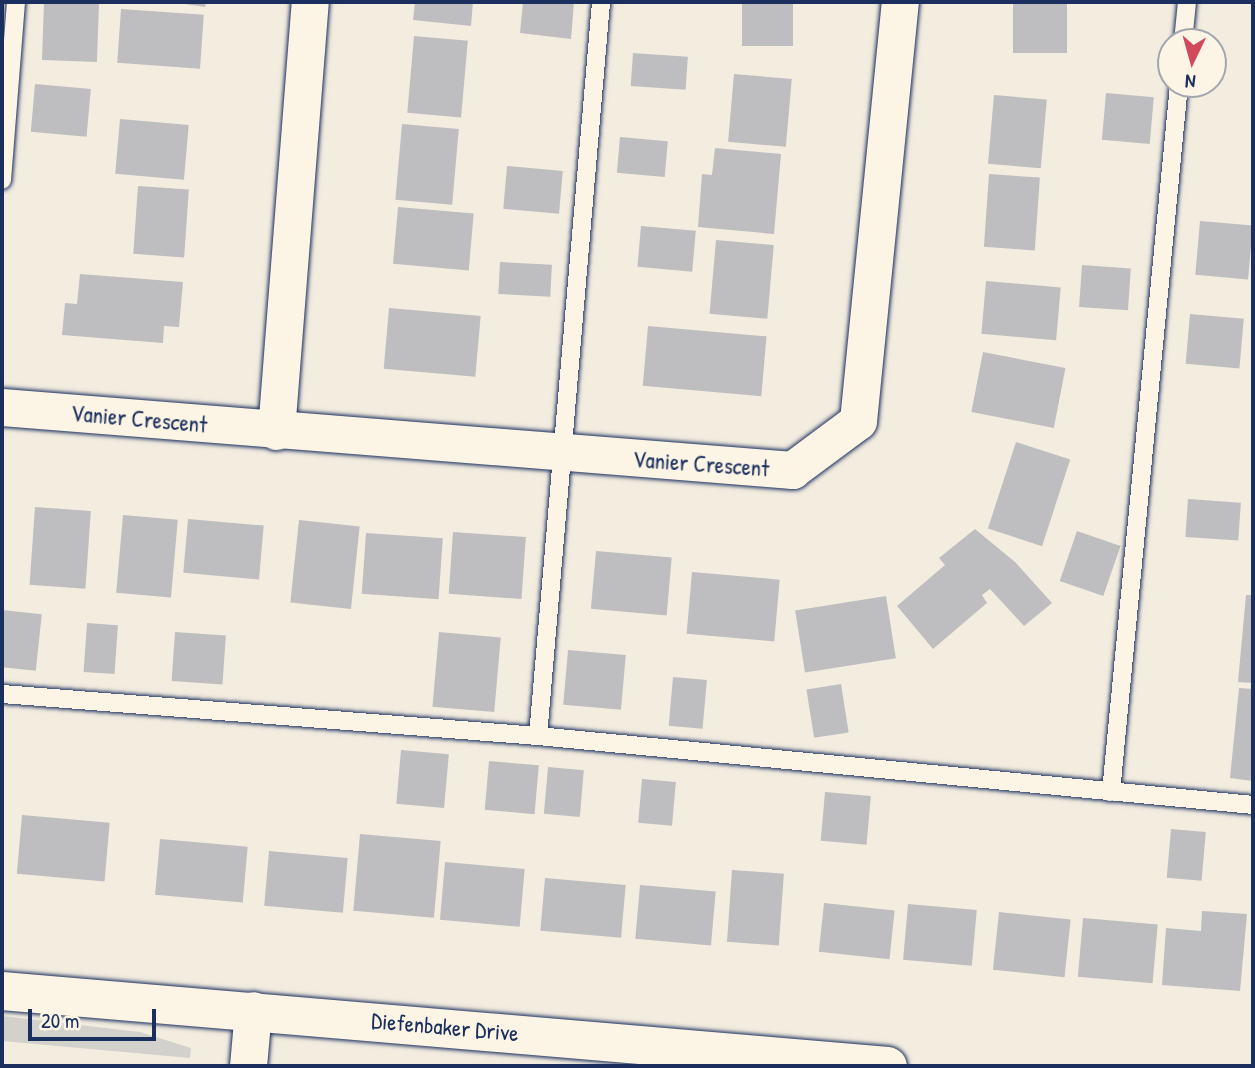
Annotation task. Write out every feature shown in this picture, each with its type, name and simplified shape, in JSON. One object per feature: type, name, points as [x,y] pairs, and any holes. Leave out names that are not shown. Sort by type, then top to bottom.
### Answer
[{"type":"street","points":[[276,431],[310,2]]},
{"type":"street","name":"Vanier Crescent","points":[[2,407],[564,455],[792,470],[858,421],[900,2]]},
{"type":"street","name":"Diefenbaker Drive","points":[[2,991],[253,1010],[887,1066]]},
{"type":"street","points":[[248,1066],[253,1010]]},
{"type":"lane","points":[[2,180],[16,2]]},
{"type":"lane","points":[[538,736],[601,2]]},
{"type":"lane","points":[[1184,28],[1187,2]]},
{"type":"lane","points":[[1111,792],[1178,98]]},
{"type":"lane","points":[[2,694],[538,736],[1253,805]]},
{"type":"shaded area","points":[[2,1016],[140,1032],[191,1048],[190,1058],[2,1041]]},
{"type":"building","points":[[44,2],[99,4],[97,62],[42,60]]},
{"type":"building","points":[[172,2],[206,2],[205,7]]},
{"type":"building","points":[[415,2],[473,2],[471,26],[413,20]]},
{"type":"building","points":[[523,2],[574,2],[571,39],[520,33]]},
{"type":"building","points":[[742,2],[793,2],[793,46],[742,46]]},
{"type":"building","points":[[1013,2],[1067,2],[1067,53],[1013,53]]},
{"type":"building","points":[[121,9],[204,15],[200,69],[117,63]]},
{"type":"building","points":[[414,36],[468,41],[461,117],[407,113]]},
{"type":"building","points":[[633,53],[688,57],[686,90],[631,86]]},
{"type":"building","points":[[734,74],[792,79],[786,147],[728,142]]},
{"type":"building","points":[[35,84],[91,89],[87,137],[31,132]]},
{"type":"building","points":[[1106,93],[1154,97],[1150,144],[1102,140]]},
{"type":"building","points":[[994,95],[1047,100],[1041,168],[988,164]]},
{"type":"building","points":[[120,119],[189,125],[184,180],[115,174]]},
{"type":"building","points":[[402,124],[459,129],[452,205],[395,200]]},
{"type":"building","points":[[620,137],[668,141],[665,177],[617,173]]},
{"type":"building","points":[[715,148],[781,154],[774,234],[698,227],[702,174],[712,175]]},
{"type":"building","points":[[507,166],[563,171],[559,214],[503,209]]},
{"type":"building","points":[[989,174],[1040,178],[1035,250],[984,247]]},
{"type":"building","points":[[138,186],[189,190],[184,257],[133,254]]},
{"type":"building","points":[[398,207],[474,214],[469,270],[393,264]]},
{"type":"building","points":[[1200,221],[1253,226],[1248,279],[1195,275]]},
{"type":"building","points":[[641,226],[696,231],[692,272],[637,267]]},
{"type":"building","points":[[716,240],[774,245],[767,319],[710,314]]},
{"type":"building","points":[[500,262],[552,265],[550,297],[498,294]]},
{"type":"building","points":[[1082,265],[1131,268],[1128,310],[1079,307]]},
{"type":"building","points":[[80,274],[183,282],[179,327],[164,326],[163,343],[62,335],[65,303],[77,304]]},
{"type":"building","points":[[986,281],[1061,288],[1056,340],[981,334]]},
{"type":"building","points":[[389,308],[481,316],[475,377],[384,369]]},
{"type":"building","points":[[1190,314],[1244,319],[1239,369],[1186,364]]},
{"type":"building","points":[[648,326],[767,336],[761,396],[643,386]]},
{"type":"building","points":[[983,352],[1065,368],[1054,428],[971,412]]},
{"type":"building","points":[[1016,442],[1070,460],[1042,546],[988,529]]},
{"type":"building","points":[[1188,499],[1241,503],[1238,541],[1185,537]]},
{"type":"building","points":[[35,507],[91,511],[85,589],[30,585]]},
{"type":"building","points":[[123,515],[178,520],[171,597],[116,593]]},
{"type":"building","points":[[188,519],[264,526],[259,579],[183,573]]},
{"type":"building","points":[[299,520],[360,526],[351,609],[290,603]]},
{"type":"building","points":[[975,529],[1015,562],[1052,603],[1024,626],[990,589],[982,595],[987,603],[933,649],[897,606],[945,565],[939,558]]},
{"type":"building","points":[[1077,531],[1120,546],[1103,596],[1060,581]]},
{"type":"building","points":[[453,532],[526,537],[521,599],[449,594]]},
{"type":"building","points":[[366,533],[443,538],[439,599],[362,594]]},
{"type":"building","points":[[596,551],[672,558],[667,615],[591,609]]},
{"type":"building","points":[[692,572],[780,580],[774,641],[687,634]]},
{"type":"building","points":[[1246,595],[1253,595],[1253,683],[1238,682]]},
{"type":"building","points":[[886,596],[896,658],[805,673],[795,610]]},
{"type":"building","points":[[2,610],[42,614],[36,671],[2,667]]},
{"type":"building","points":[[87,623],[118,625],[115,674],[84,672]]},
{"type":"building","points":[[175,632],[226,636],[222,684],[172,681]]},
{"type":"building","points":[[439,632],[501,637],[494,712],[432,707]]},
{"type":"building","points":[[568,650],[626,655],[621,710],[563,705]]},
{"type":"building","points":[[673,677],[707,680],[703,729],[669,726]]},
{"type":"building","points":[[841,684],[849,732],[814,738],[806,689]]},
{"type":"building","points":[[1239,688],[1253,689],[1253,781],[1230,778]]},
{"type":"building","points":[[401,750],[449,754],[444,808],[396,804]]},
{"type":"building","points":[[489,761],[539,765],[535,814],[485,810]]},
{"type":"building","points":[[548,767],[584,770],[580,817],[544,814]]},
{"type":"building","points":[[642,779],[676,782],[672,826],[638,823]]},
{"type":"building","points":[[825,792],[871,796],[867,845],[821,841]]},
{"type":"building","points":[[22,815],[110,823],[105,881],[17,874]]},
{"type":"building","points":[[1171,829],[1206,832],[1202,881],[1167,878]]},
{"type":"building","points":[[360,834],[441,841],[434,918],[353,911]]},
{"type":"building","points":[[160,839],[248,847],[243,902],[155,895]]},
{"type":"building","points":[[269,851],[348,858],[343,913],[264,906]]},
{"type":"building","points":[[445,862],[525,869],[520,927],[440,920]]},
{"type":"building","points":[[732,870],[784,874],[779,945],[727,942]]},
{"type":"building","points":[[545,878],[626,885],[621,938],[540,931]]},
{"type":"building","points":[[640,885],[716,892],[711,945],[635,939]]},
{"type":"building","points":[[824,903],[895,910],[889,959],[819,952]]},
{"type":"building","points":[[908,904],[977,910],[972,966],[903,960]]},
{"type":"building","points":[[1202,911],[1247,914],[1240,991],[1162,985],[1166,928],[1201,931]]},
{"type":"building","points":[[999,912],[1071,920],[1065,977],[993,970]]},
{"type":"building","points":[[1083,918],[1158,925],[1153,983],[1078,977]]}]
